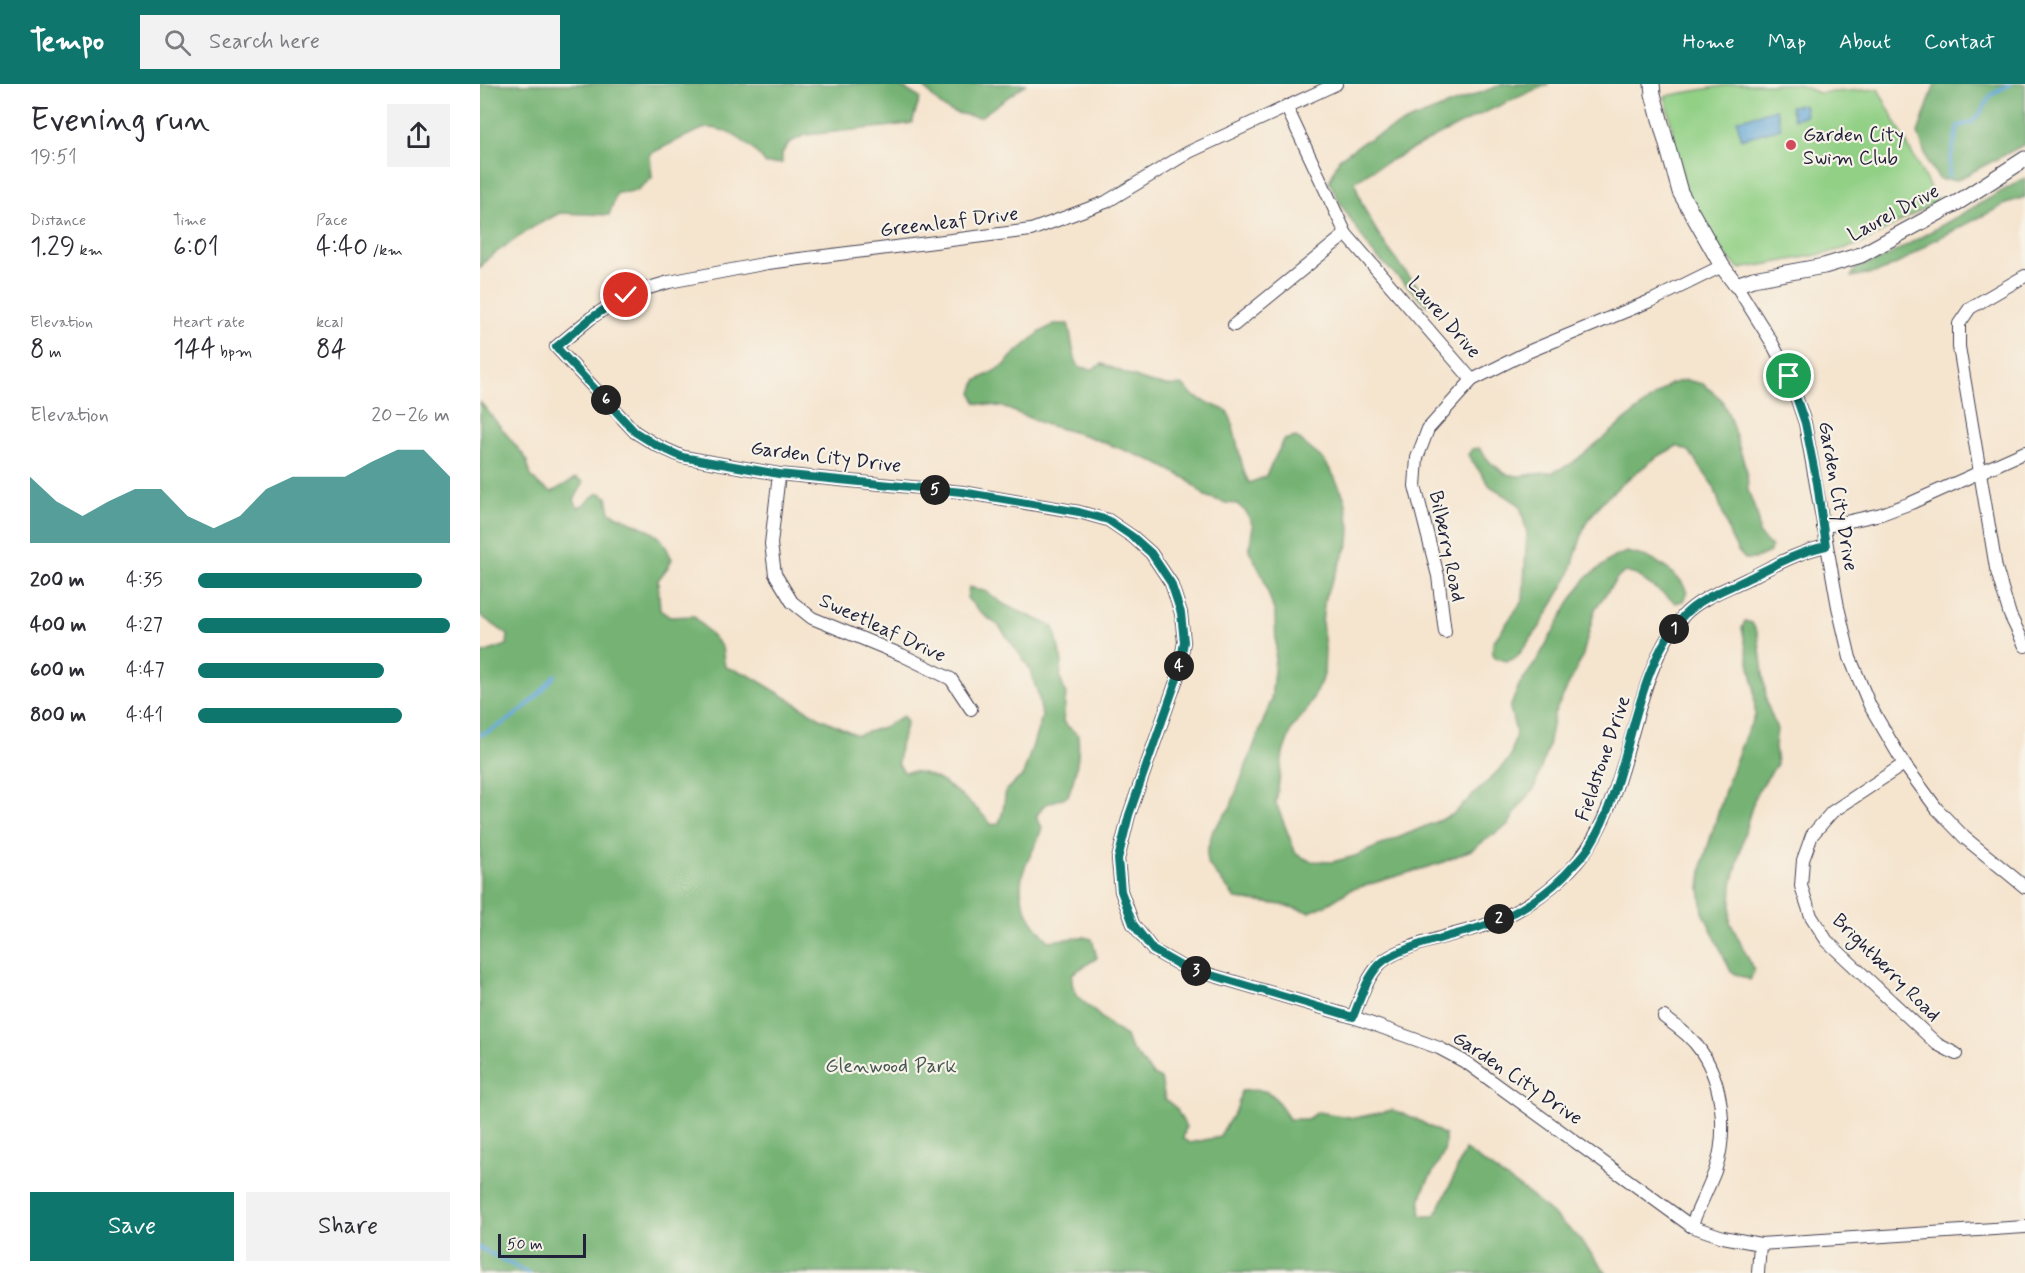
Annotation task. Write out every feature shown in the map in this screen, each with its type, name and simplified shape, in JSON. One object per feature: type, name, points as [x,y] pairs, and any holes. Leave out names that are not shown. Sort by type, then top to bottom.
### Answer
[{"type":"street","name":"Greenleaf Drive","points":[[556,347],[591,318],[626,295],[669,282],[768,263],[1031,230],[1106,202],[1189,152],[1336,84]]},
{"type":"street","name":"Garden City Drive","points":[[1652,84],[1680,192],[1722,266],[1771,341],[1789,376],[1805,423],[1826,546],[1851,658],[1870,706],[1904,764],[1937,809],[1965,838],[2025,887]]},
{"type":"street","name":"Laurel Drive","points":[[1286,106],[1346,234],[1472,380],[1530,351],[1655,299],[1722,266]]},
{"type":"street","name":"Laurel Drive","points":[[1736,285],[1753,279],[1824,266],[1861,255],[1959,201],[2025,159]]},
{"type":"street","points":[[1234,325],[1346,234]]},
{"type":"street","points":[[2025,276],[1970,308],[1959,324],[1959,347],[1996,568],[2010,615],[2025,646]]},
{"type":"street","name":"Garden City Drive","points":[[556,347],[635,432],[682,457],[779,474],[962,492],[1079,512],[1108,520],[1151,553],[1171,583],[1181,613],[1184,642],[1178,676],[1129,815],[1118,859],[1121,891],[1133,924],[1153,950],[1181,966],[1353,1017],[1439,1048],[1467,1063],[1691,1226],[1723,1237],[1760,1245],[2025,1227]]},
{"type":"street","name":"Bilberry Road","points":[[1445,632],[1438,576],[1415,486],[1417,458],[1428,429],[1472,380]]},
{"type":"street","points":[[1823,527],[1881,514],[2025,452]]},
{"type":"street","name":"Sweetleaf Drive","points":[[779,474],[771,544],[775,574],[792,602],[812,618],[951,679],[971,709]]},
{"type":"street","name":"Fieldstone Drive","points":[[1353,1017],[1367,982],[1380,964],[1401,952],[1482,927],[1521,908],[1548,890],[1591,846],[1606,815],[1648,681],[1668,637],[1685,614],[1706,599],[1806,550],[1826,546]]},
{"type":"street","name":"Brightberry Road","points":[[1904,764],[1832,812],[1812,835],[1803,860],[1801,886],[1811,916],[1827,941],[1937,1044],[1956,1054]]},
{"type":"street","points":[[1664,1017],[1687,1034],[1701,1052],[1715,1078],[1721,1109],[1721,1141],[1716,1169],[1691,1226]]},
{"type":"street","points":[[1758,1273],[1760,1245]]},
{"type":"green space","points":[[480,84],[889,84],[905,89],[920,98],[912,123],[805,135],[789,143],[782,153],[782,163],[766,164],[755,151],[732,134],[716,129],[703,129],[650,154],[652,178],[636,191],[617,193],[609,215],[560,213],[535,226],[488,258],[480,268]]},
{"type":"green space","points":[[922,84],[1026,84],[980,117],[959,114],[946,109]]},
{"type":"green space","points":[[1503,84],[1549,84],[1442,134],[1373,169],[1355,182],[1366,213],[1395,259],[1428,298],[1430,304],[1428,306],[1372,252],[1329,182],[1339,159],[1365,141],[1410,120]]},
{"type":"green space","name":"Garden City Swim Club","points":[[1734,84],[1797,84],[1818,93],[1878,89],[1937,201],[1861,244],[1828,253],[1740,269],[1719,250],[1686,193],[1665,96]]},
{"type":"green space","points":[[1935,84],[2025,84],[2025,144],[1957,180],[1940,180],[1928,163],[1918,133]]},
{"type":"green space","points":[[2025,178],[2025,197],[2010,202],[1931,242],[1903,261],[1879,272],[1851,277],[1856,268],[1884,258]]},
{"type":"green space","points":[[1055,324],[1068,324],[1079,367],[1093,369],[1102,364],[1161,385],[1182,385],[1195,397],[1227,411],[1249,483],[1265,477],[1284,440],[1296,437],[1324,460],[1345,499],[1350,527],[1349,543],[1325,597],[1322,622],[1325,648],[1324,675],[1307,710],[1292,728],[1283,753],[1276,803],[1296,854],[1310,861],[1332,862],[1355,856],[1452,815],[1488,781],[1510,758],[1516,733],[1510,708],[1519,685],[1536,662],[1569,603],[1586,578],[1614,557],[1627,552],[1647,557],[1664,566],[1681,581],[1687,592],[1683,601],[1676,603],[1636,575],[1626,572],[1617,578],[1595,609],[1582,658],[1554,714],[1548,747],[1534,789],[1509,824],[1471,850],[1441,863],[1350,890],[1310,912],[1282,905],[1236,899],[1207,863],[1207,851],[1213,830],[1230,808],[1271,701],[1276,648],[1275,614],[1263,577],[1249,550],[1253,526],[1246,512],[1237,504],[1205,496],[1187,479],[1153,461],[1087,436],[1044,424],[1003,407],[976,403],[972,393],[976,381],[1005,365],[1040,332]]},
{"type":"green space","points":[[1686,380],[1703,384],[1721,399],[1729,415],[1747,472],[1748,490],[1758,517],[1759,535],[1771,546],[1770,552],[1754,559],[1745,559],[1731,538],[1714,487],[1689,451],[1677,446],[1657,457],[1600,504],[1585,525],[1569,576],[1539,628],[1516,658],[1507,661],[1495,658],[1492,651],[1494,641],[1523,600],[1527,533],[1520,505],[1490,486],[1468,455],[1472,449],[1479,448],[1490,462],[1506,474],[1518,476],[1553,472],[1571,464],[1670,384]]},
{"type":"green space","name":"Glenwood Park","points":[[480,402],[526,458],[531,476],[539,485],[552,492],[576,478],[584,482],[574,500],[578,508],[600,493],[607,497],[610,512],[660,538],[672,559],[658,580],[660,610],[670,617],[694,616],[722,647],[725,667],[747,674],[820,718],[857,735],[884,727],[903,716],[907,722],[900,746],[898,764],[904,772],[918,772],[937,779],[978,810],[992,825],[999,823],[1006,790],[1023,775],[1042,717],[1038,694],[1029,667],[999,626],[981,613],[967,598],[969,587],[987,592],[1005,605],[1054,627],[1062,662],[1060,678],[1066,694],[1063,722],[1078,735],[1078,758],[1068,796],[1044,805],[1036,817],[1042,827],[1021,880],[1023,899],[1030,917],[1049,941],[1084,937],[1092,939],[1097,958],[1072,974],[1076,995],[1112,1027],[1126,1036],[1130,1047],[1153,1075],[1161,1079],[1165,1099],[1176,1108],[1186,1127],[1183,1138],[1190,1143],[1219,1137],[1237,1108],[1241,1091],[1260,1090],[1271,1094],[1289,1119],[1307,1119],[1318,1112],[1355,1118],[1392,1110],[1416,1119],[1445,1135],[1444,1152],[1423,1190],[1421,1216],[1434,1216],[1465,1150],[1529,1194],[1576,1235],[1607,1273],[480,1273],[480,654],[507,645],[508,635],[480,615]]},
{"type":"green space","points":[[1745,621],[1752,623],[1758,634],[1767,704],[1777,729],[1775,746],[1777,764],[1756,794],[1732,885],[1730,922],[1754,970],[1750,980],[1731,972],[1703,912],[1700,889],[1703,862],[1729,778],[1755,716],[1754,686],[1742,628]]},
{"type":"water","points":[[1804,105],[1806,115],[1794,119],[1790,106]]},
{"type":"water","points":[[1776,109],[1781,128],[1741,139],[1737,120]]},
{"type":"waterway","points":[[1949,176],[1958,126],[1971,123],[1979,115],[1991,95],[2010,84]]},
{"type":"waterway","points":[[480,735],[512,718],[539,694],[555,675]]},
{"type":"waterway","points":[[480,1248],[528,1273]]},
{"type":"place","name":"Garden City Swim Club","points":[[1791,145]]},
{"type":"route","points":[[626,295],[591,318],[556,347],[635,432],[656,445],[682,457],[779,474],[962,492],[1079,512],[1108,520],[1151,553],[1171,583],[1181,613],[1184,642],[1178,676],[1129,815],[1118,859],[1121,891],[1133,924],[1153,950],[1181,966],[1353,1017],[1367,982],[1380,964],[1401,952],[1482,927],[1521,908],[1548,890],[1591,846],[1606,815],[1648,681],[1668,637],[1685,614],[1706,599],[1806,550],[1826,546],[1805,423],[1789,376]]}]
